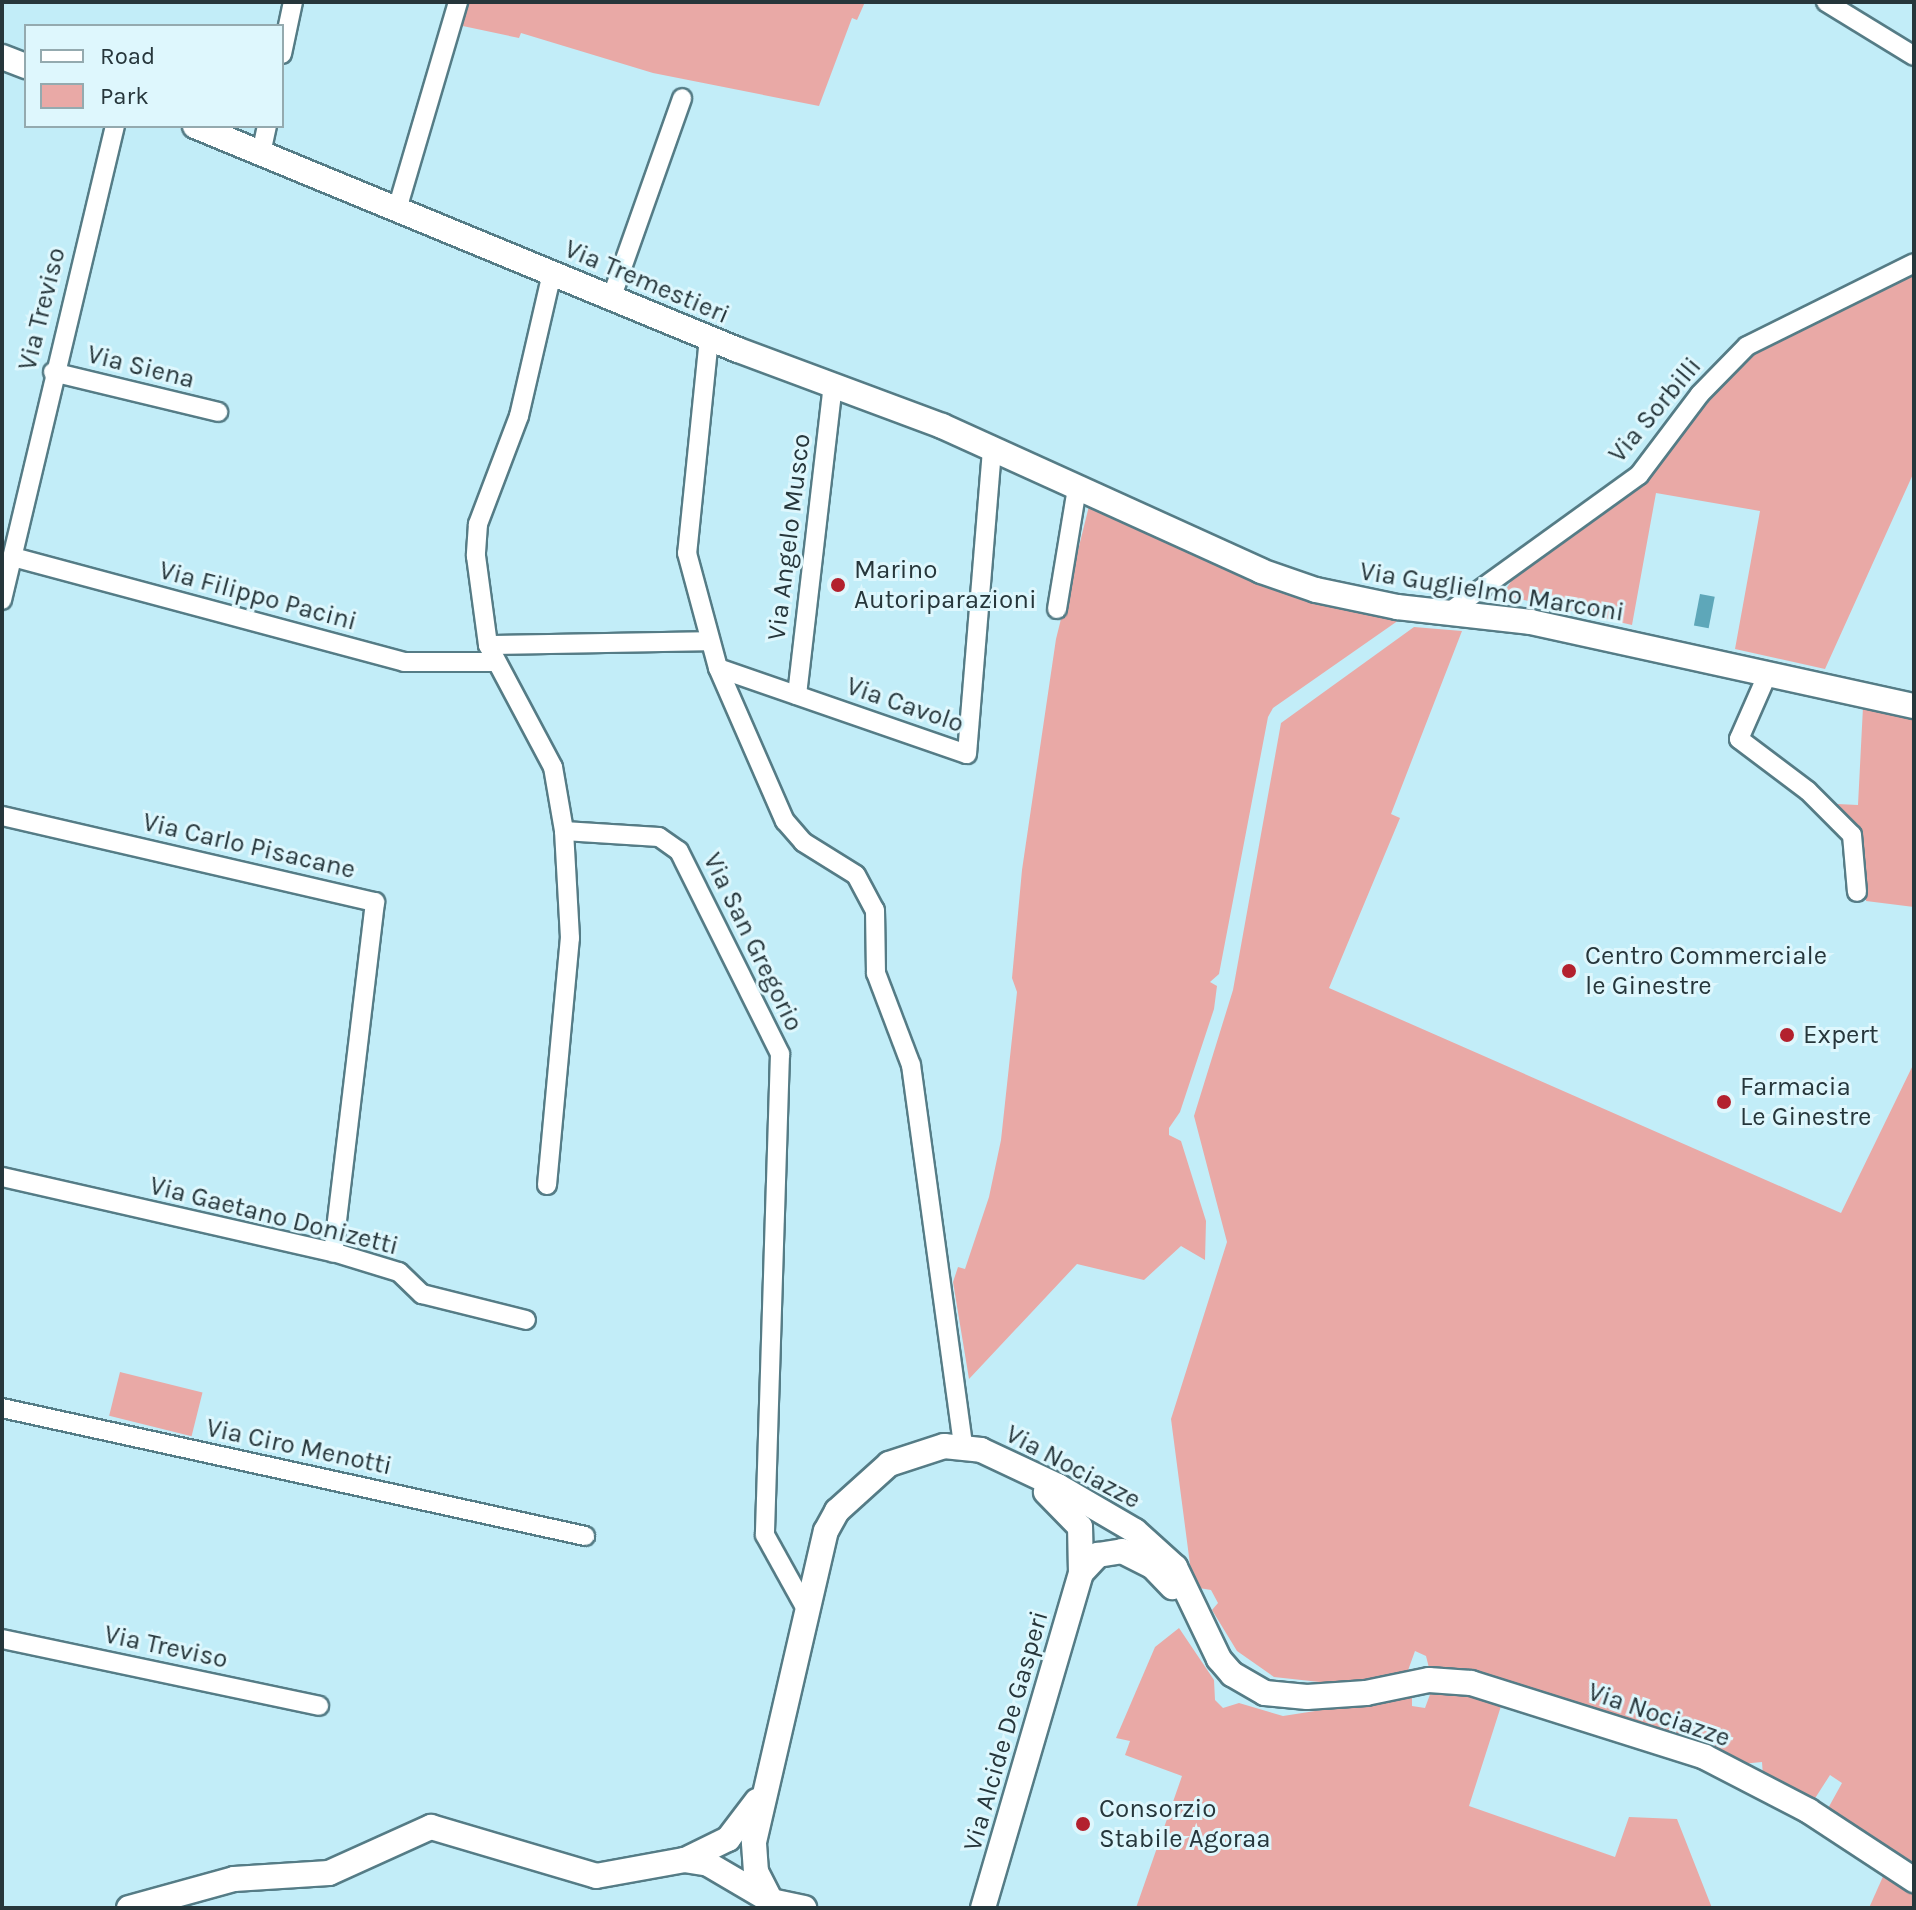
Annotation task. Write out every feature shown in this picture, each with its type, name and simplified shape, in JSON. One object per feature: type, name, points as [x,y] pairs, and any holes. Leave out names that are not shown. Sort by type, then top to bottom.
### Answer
[{"type":"street","points":[[284,45],[293,2]]},
{"type":"street","points":[[398,206],[458,2]]},
{"type":"street","points":[[1826,2],[1914,56]]},
{"type":"street","points":[[2,57],[24,65]]},
{"type":"street","points":[[611,299],[682,98]]},
{"type":"street","name":"Via Treviso","points":[[2,600],[53,372],[114,128]]},
{"type":"street","name":"Via Tremestieri","points":[[206,128],[264,138],[398,206],[611,299],[992,448],[1077,488]]},
{"type":"street","name":"Via Sorbilli","points":[[1449,612],[1639,475],[1700,394],[1747,346],[1914,263]]},
{"type":"street","points":[[547,1185],[570,938],[564,831],[553,767],[491,653],[476,556],[478,524],[519,416],[552,273]]},
{"type":"street","points":[[709,338],[687,553],[718,668],[785,821],[803,842],[856,875],[875,910],[876,973],[911,1065],[963,1447]]},
{"type":"street","name":"Via Siena","points":[[53,372],[218,412]]},
{"type":"street","name":"Via Angelo Musco","points":[[797,695],[833,386]]},
{"type":"street","name":"Via Cavolo","points":[[718,668],[967,754],[992,448]]},
{"type":"street","points":[[1057,609],[1077,488]]},
{"type":"street","name":"Via Guglielmo Marconi","points":[[1077,488],[1316,590],[1531,622],[1914,706]]},
{"type":"street","name":"Via Filippo Pacini","points":[[13,557],[404,662],[491,653],[710,641]]},
{"type":"street","points":[[1768,673],[1739,739],[1808,791],[1852,835],[1857,892]]},
{"type":"street","name":"Via Carlo Pisacane","points":[[2,816],[375,902],[333,1252]]},
{"type":"street","name":"Via San Gregorio","points":[[564,831],[659,837],[679,851],[780,1054],[765,1535],[806,1609]]},
{"type":"street","name":"Via Gaetano Donizetti","points":[[2,1177],[333,1252],[399,1272],[422,1294],[526,1320]]},
{"type":"street","name":"Via Ciro Menotti","points":[[2,1408],[585,1536]]},
{"type":"street","name":"Via Nociazze","points":[[771,1901],[755,1861],[761,1796],[826,1531],[866,1481],[903,1458],[963,1447],[981,1450],[1026,1475],[1058,1486],[1153,1545],[1175,1567],[1190,1606],[1232,1674],[1265,1693],[1307,1697],[1366,1693],[1429,1680],[1471,1683],[1705,1757],[1809,1811],[1914,1880]]},
{"type":"street","name":"Via Alcide De Gasperi","points":[[985,1907],[1081,1573],[1080,1527],[1069,1511],[1026,1475]]},
{"type":"street","points":[[1081,1573],[1098,1555],[1122,1551],[1153,1567],[1190,1606]]},
{"type":"street","name":"Via Treviso","points":[[2,1639],[319,1706]]},
{"type":"street","points":[[129,1908],[175,1902],[257,1875],[329,1873],[431,1827],[596,1876],[684,1860],[728,1839],[761,1796]]},
{"type":"street","points":[[684,1860],[729,1873],[771,1901],[800,1907]]},
{"type":"green space","points":[[464,2],[865,2],[857,20],[852,18],[819,106],[653,73],[521,33],[519,38],[458,25]]},
{"type":"green space","points":[[1914,272],[1914,472],[1825,669],[1735,649],[1760,511],[1656,493],[1632,625],[1502,595],[1514,577],[1613,504],[1653,467],[1748,353]]},
{"type":"green space","points":[[1089,506],[1220,566],[1317,601],[1399,620],[1273,708],[1268,717],[1219,974],[1210,982],[1217,986],[1214,1009],[1180,1112],[1169,1128],[1169,1135],[1181,1141],[1206,1221],[1205,1260],[1181,1246],[1144,1280],[1077,1264],[969,1379],[953,1282],[958,1267],[965,1269],[989,1197],[1001,1140],[1017,992],[1012,978],[1022,870],[1056,639]]},
{"type":"green space","points":[[1414,627],[1462,631],[1391,814],[1400,818],[1329,988],[1841,1213],[1914,1063],[1914,1870],[1826,1812],[1842,1783],[1830,1775],[1812,1803],[1763,1777],[1762,1762],[1741,1764],[1430,1672],[1426,1656],[1415,1651],[1406,1676],[1338,1684],[1274,1677],[1237,1651],[1212,1610],[1218,1603],[1211,1590],[1199,1588],[1191,1572],[1171,1419],[1227,1242],[1194,1116],[1233,990],[1281,723]]},
{"type":"green space","points":[[1863,707],[1914,719],[1914,907],[1866,901],[1862,831],[1837,804],[1858,805]]},
{"type":"green space","points":[[120,1372],[202,1393],[192,1436],[109,1416]]},
{"type":"green space","points":[[1179,1628],[1214,1680],[1215,1700],[1223,1708],[1239,1703],[1283,1716],[1412,1696],[1412,1706],[1425,1708],[1432,1689],[1447,1686],[1502,1703],[1469,1806],[1615,1857],[1629,1817],[1677,1819],[1712,1908],[1136,1908],[1182,1776],[1125,1755],[1130,1741],[1116,1738],[1155,1647]]},
{"type":"green space","points":[[1885,1872],[1914,1892],[1914,1908],[1869,1908]]},
{"type":"water","points":[[1700,594],[1715,597],[1709,628],[1694,625]]},
{"type":"place","name":"Marino Autoriparazioni","points":[[838,585]]},
{"type":"place","name":"Centro Commerciale le Ginestre","points":[[1569,971]]},
{"type":"place","name":"Expert","points":[[1787,1035]]},
{"type":"place","name":"Farmacia Le Ginestre","points":[[1724,1102]]},
{"type":"place","name":"Consorzio Stabile Agoraa","points":[[1083,1824]]}]
